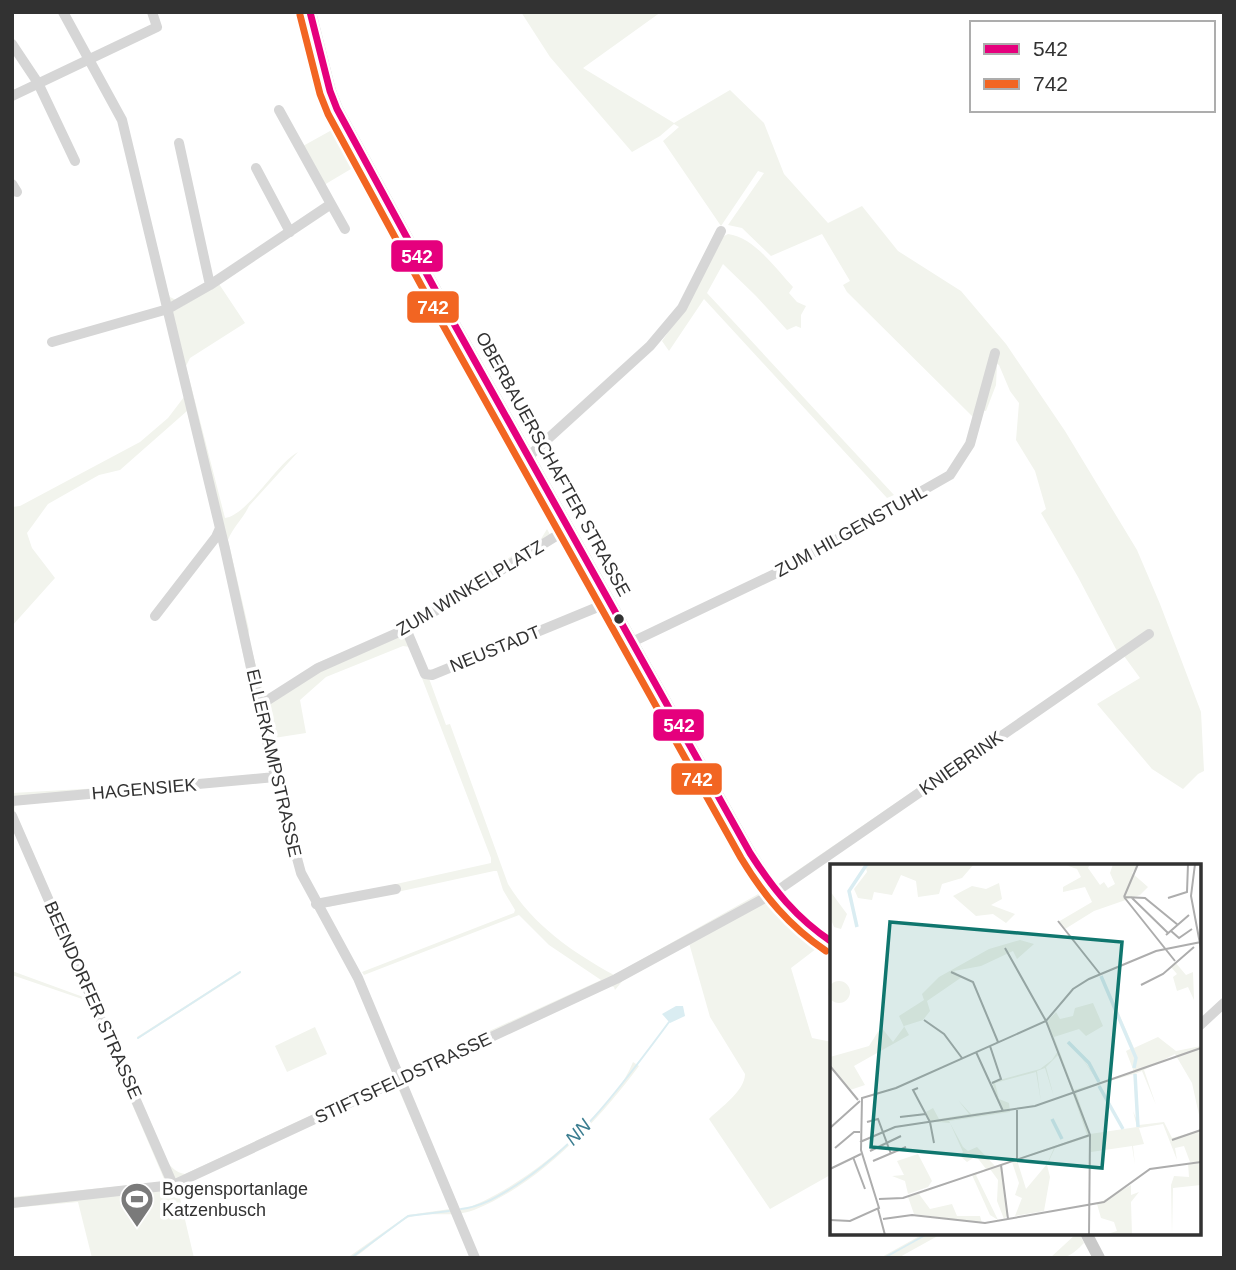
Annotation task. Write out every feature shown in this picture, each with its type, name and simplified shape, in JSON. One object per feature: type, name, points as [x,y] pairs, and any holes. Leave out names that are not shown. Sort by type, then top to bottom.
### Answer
[{"type":"main road","name":"OBERBAUERSCHAFTER STRASSE","points":[[310,12],[337,109],[610,603],[774,893],[802,922],[830,941]]},
{"type":"main road","points":[[1087,1235],[1099,1258]]},
{"type":"street","name":"ELLERKAMPSTRASSE","points":[[63,12],[122,120],[220,528],[275,777],[301,873],[358,978],[475,1258]]},
{"type":"street","points":[[12,96],[157,27],[152,12]]},
{"type":"street","points":[[12,44],[38,83],[75,161]]},
{"type":"street","points":[[279,110],[345,229]]},
{"type":"street","points":[[179,143],[210,285]]},
{"type":"street","points":[[256,168],[289,232]]},
{"type":"street","points":[[52,342],[167,309],[210,285],[331,204]]},
{"type":"street","points":[[529,456],[650,345],[682,307],[721,231]]},
{"type":"street","name":"ZUM HILGENSTUHL","points":[[632,642],[783,570],[950,475],[970,444],[996,353]]},
{"type":"street","points":[[155,617],[220,528]]},
{"type":"street","name":"ZUM WINKELPLATZ","points":[[260,705],[318,668],[406,629],[569,528]]},
{"type":"street","name":"NEUSTADT","points":[[406,629],[425,674],[432,675],[610,603]]},
{"type":"street","name":"KNIEBRINK","points":[[774,893],[1149,635]]},
{"type":"street","name":"HAGENSIEK","points":[[12,801],[275,777]]},
{"type":"street","name":"BEENDORFER STRASSE","points":[[12,816],[173,1185]]},
{"type":"street","points":[[316,904],[396,889]]},
{"type":"street","name":"STIFTSFELDSTRASSE","points":[[12,1203],[173,1185],[616,979],[774,893]]},
{"type":"street","points":[[1201,1024],[1224,1003]]},
{"type":"shaded area","points":[[521,12],[661,12],[583,68],[674,123],[730,90],[764,123],[784,174],[828,223],[862,206],[898,251],[961,291],[1006,344],[1065,431],[1137,550],[1201,712],[1204,771],[1183,789],[1152,769],[1097,704],[1140,678],[1124,656],[787,889],[782,881],[1117,651],[1041,513],[1046,509],[1035,471],[1016,440],[1019,403],[1010,391],[999,365],[997,364],[996,385],[986,411],[976,409],[973,417],[847,292],[843,285],[850,281],[822,234],[771,256],[742,228],[728,225],[764,173],[758,171],[721,226],[663,141],[679,127],[674,124],[660,136],[632,152],[550,57]]},
{"type":"shaded area","points":[[339,126],[361,163],[324,185],[303,146]]},
{"type":"shaded area","points":[[134,151],[168,292],[170,297],[178,301],[176,310],[219,284],[245,323],[190,358],[186,366],[225,518],[234,515],[253,499],[298,452],[249,506],[228,540],[263,692],[270,694],[317,663],[398,629],[396,624],[541,539],[547,529],[554,542],[411,629],[446,725],[450,724],[508,884],[541,925],[583,957],[614,975],[760,893],[763,887],[791,917],[825,942],[791,968],[812,1038],[830,1042],[830,1175],[770,1209],[709,1119],[737,1093],[745,1074],[710,1017],[689,943],[624,979],[615,990],[611,986],[410,1079],[407,1088],[460,1210],[507,1188],[559,1151],[605,1106],[633,1062],[639,1066],[586,1129],[566,1149],[522,1184],[474,1210],[426,1214],[405,1219],[354,1258],[347,1258],[408,1215],[450,1209],[398,1088],[393,1087],[187,1182],[180,1188],[179,1194],[194,1258],[92,1258],[78,1202],[12,1208],[12,1197],[161,1182],[164,1179],[88,1001],[12,975],[12,971],[86,998],[12,827],[12,793],[136,786],[16,803],[14,809],[164,1155],[174,1169],[185,1174],[601,980],[549,945],[519,915],[364,975],[362,972],[514,913],[515,910],[503,890],[497,871],[328,907],[324,900],[491,863],[491,858],[410,647],[403,646],[326,677],[300,700],[306,733],[261,740],[219,539],[187,411],[120,470],[99,475],[48,504],[27,533],[32,548],[55,578],[12,626],[12,507],[20,506],[140,442],[168,418],[184,397],[126,155]]},
{"type":"shaded area","points":[[728,234],[738,236],[756,247],[793,287],[789,293],[797,302],[806,306],[801,315],[801,328],[796,326],[787,330],[723,264],[707,293],[894,495],[887,498],[704,299],[669,351],[662,341],[680,315],[720,238]]},
{"type":"shaded area","points":[[240,971],[241,973],[138,1039],[137,1037]]},
{"type":"shaded area","points":[[676,1006],[683,1006],[685,1016],[670,1023],[662,1014]]},
{"type":"shaded area","points":[[315,1027],[327,1054],[287,1072],[275,1046]]},
{"type":"shaded area","points":[[921,1235],[939,1235],[898,1258],[880,1258]]},
{"type":"shaded area","points":[[1075,1235],[1080,1235],[1084,1243],[1080,1247],[1069,1255],[1050,1258]]},
{"type":"waterway","points":[[138,1038],[240,972]]},
{"type":"waterway","name":"NN","points":[[461,1209],[499,1196],[557,1154],[616,1091],[669,1022]]},
{"type":"waterway","name":"NN","points":[[351,1258],[408,1216],[449,1211]]},
{"type":"waterway","name":"NN","points":[[884,1258],[925,1235]]},
{"type":"transit line","name":"542","points":[[310,12],[337,109],[750,853],[786,902],[830,940]]},
{"type":"transit line","name":"742","points":[[300,15],[320,94],[328,114],[741,858],[778,909],[826,951]]},
{"type":"place","name":"Bogensportanlage Katzenbusch","points":[[137,1229]]}]
